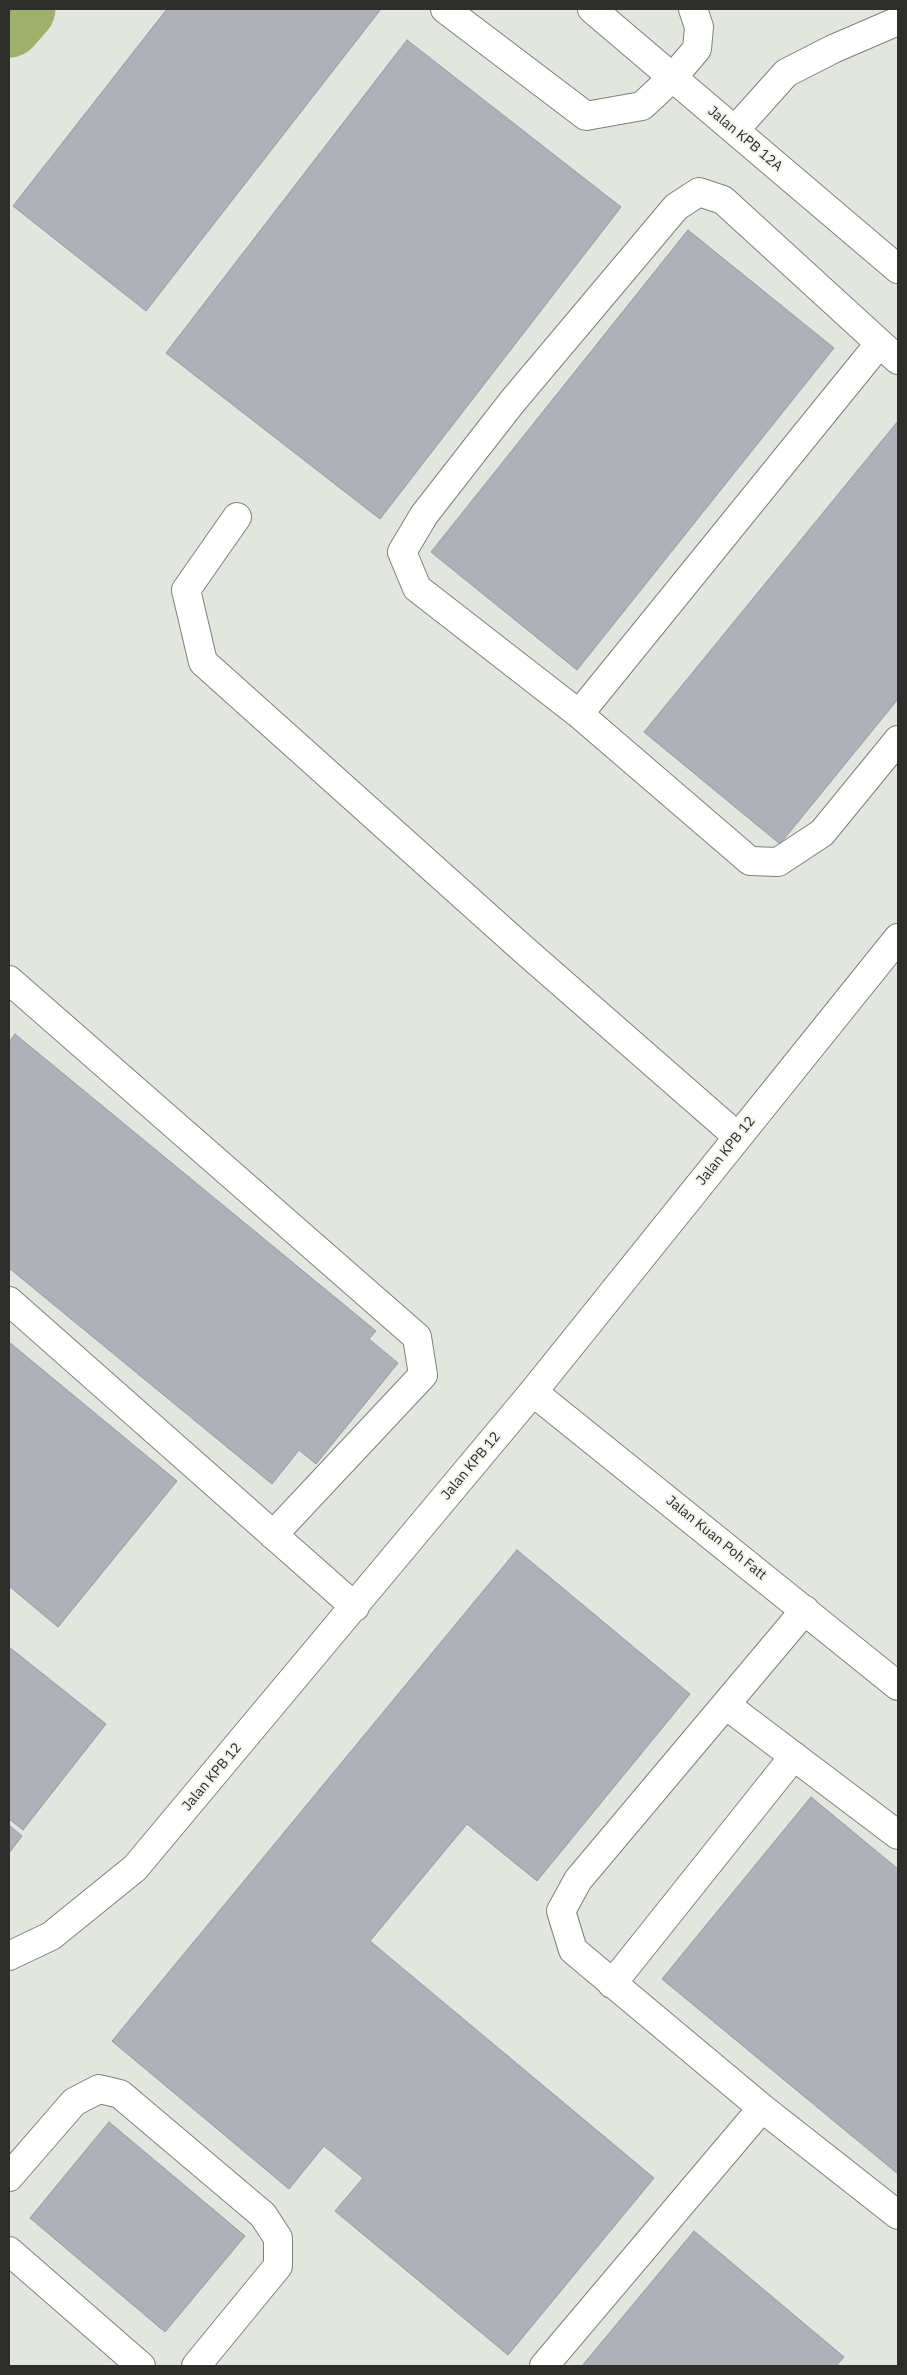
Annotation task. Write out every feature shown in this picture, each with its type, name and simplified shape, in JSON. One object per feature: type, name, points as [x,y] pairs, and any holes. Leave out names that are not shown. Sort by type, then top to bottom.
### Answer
[{"type":"street","points":[[445,9],[586,116],[642,106],[673,77],[698,49],[700,27],[693,9]]},
{"type":"street","name":"Jalan KPB 12A","points":[[592,9],[898,269]]},
{"type":"street","points":[[736,130],[786,73],[832,49],[898,22]]},
{"type":"street","points":[[579,714],[889,352],[723,200],[699,192],[676,207],[512,402],[424,515],[402,552],[417,588],[579,714],[750,861],[778,862],[822,833],[898,740]]},
{"type":"street","points":[[237,517],[186,590],[203,662],[523,949],[738,1137]]},
{"type":"street","name":"Jalan KPB 12","points":[[9,1956],[51,1936],[135,1868],[533,1392],[898,938]]},
{"type":"street","points":[[9,980],[417,1337],[423,1376],[273,1535]]},
{"type":"street","points":[[9,1301],[355,1607]]},
{"type":"street","name":"Jalan Kuan Poh Fatt","points":[[533,1392],[898,1686]]},
{"type":"street","points":[[805,1610],[578,1880],[561,1911],[573,1950],[762,2108],[898,2215]]},
{"type":"street","points":[[726,1705],[898,1835]]},
{"type":"street","points":[[612,1984],[794,1756]]},
{"type":"street","points":[[9,2177],[74,2102],[99,2089],[120,2094],[263,2215],[278,2238],[278,2266],[196,2366]]},
{"type":"street","points":[[544,2366],[762,2108]]},
{"type":"street","points":[[9,2252],[141,2366]]},
{"type":"building","points":[[167,9],[381,9],[146,311],[13,206]]},
{"type":"building","points":[[407,40],[621,207],[380,519],[166,353]]},
{"type":"building","points":[[688,230],[834,348],[577,670],[431,552]]},
{"type":"building","points":[[898,421],[898,699],[780,844],[644,732]]},
{"type":"building","points":[[15,1034],[376,1331],[369,1339],[398,1363],[316,1464],[299,1450],[272,1484],[9,1268],[9,1042]]},
{"type":"building","points":[[9,1342],[177,1481],[58,1627],[9,1586]]},
{"type":"building","points":[[517,1550],[690,1694],[537,1881],[467,1824],[370,1941],[654,2178],[508,2355],[335,2211],[363,2178],[324,2146],[289,2189],[112,2041]]},
{"type":"building","points":[[9,1647],[106,1724],[23,1830],[9,1819]]},
{"type":"building","points":[[811,1797],[898,1869],[898,2174],[662,1979]]},
{"type":"building","points":[[9,1825],[22,1836],[9,1853]]},
{"type":"building","points":[[109,2122],[245,2236],[165,2332],[30,2218]]},
{"type":"building","points":[[694,2231],[844,2357],[836,2366],[582,2366]]},
{"type":"waterway","points":[[9,25],[23,9]]}]
